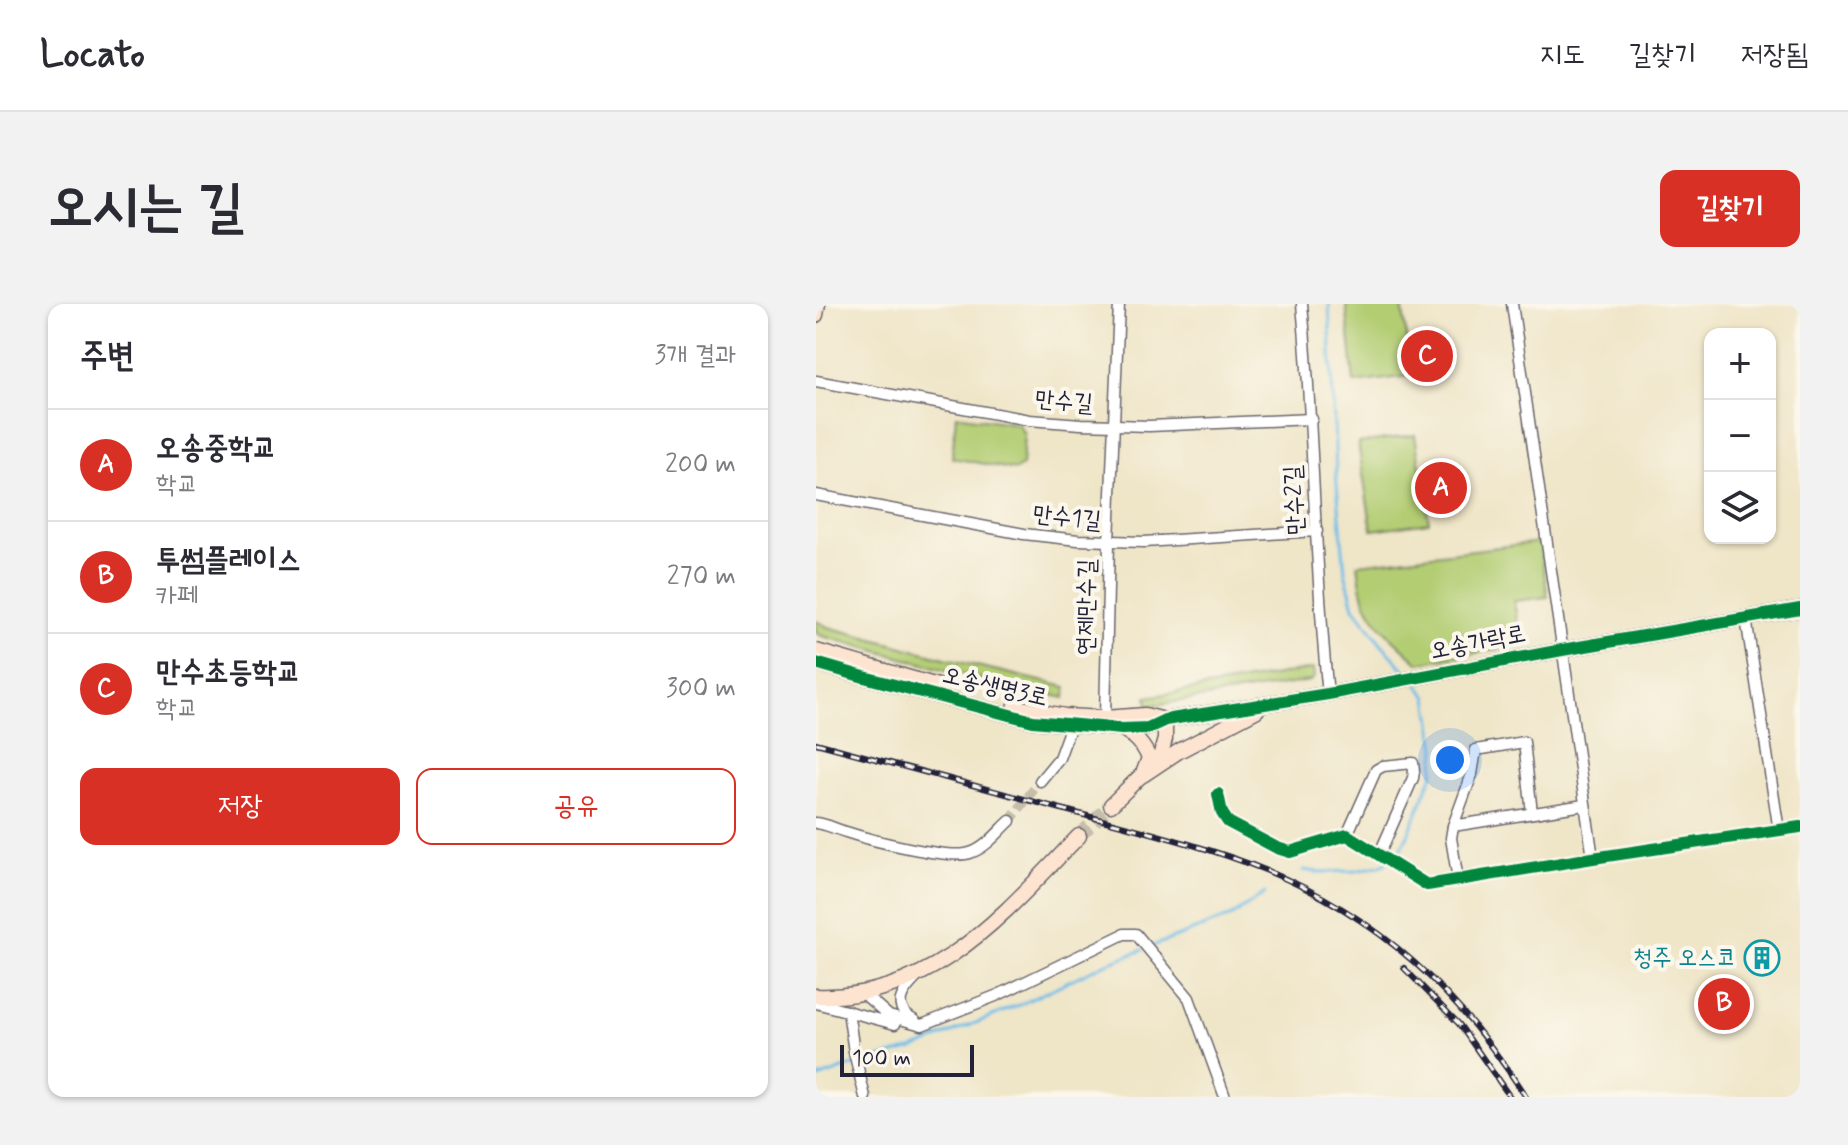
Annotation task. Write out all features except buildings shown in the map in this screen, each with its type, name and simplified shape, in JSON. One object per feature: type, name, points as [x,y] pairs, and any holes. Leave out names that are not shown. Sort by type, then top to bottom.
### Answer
[{"type":"street","points":[[816,315],[818,304]]},
{"type":"street","name":"연제만수길","points":[[1105,718],[1119,304]]},
{"type":"street","name":"만수2길","points":[[1302,304],[1312,419],[1322,643],[1328,694]]},
{"type":"street","points":[[1512,304],[1593,858]]},
{"type":"street","name":"만수길","points":[[816,381],[1029,420],[1115,426],[1312,419]]},
{"type":"street","name":"만수1길","points":[[816,495],[1024,534],[1109,542],[1317,531]]},
{"type":"street","name":"오송가락로","points":[[1165,720],[1328,694],[1800,609]]},
{"type":"street","points":[[1746,618],[1779,831]]},
{"type":"street","name":"오송생명3로","points":[[816,651],[1019,708],[1065,716],[1105,718],[1145,715],[1165,720]]},
{"type":"street","name":"오송생명3로","points":[[816,663],[1033,721],[1122,729],[1148,728],[1165,720]]},
{"type":"street","points":[[1143,775],[1190,745],[1273,702]]},
{"type":"street","points":[[1111,805],[1160,757],[1165,739],[1165,720]]},
{"type":"street","points":[[1040,781],[1059,758],[1071,725]]},
{"type":"street","points":[[1122,729],[1145,747],[1149,758],[1143,775]]},
{"type":"street","points":[[1458,880],[1451,838],[1472,774],[1476,750],[1524,742],[1532,813]]},
{"type":"street","points":[[1218,794],[1222,813],[1228,822],[1290,852],[1347,835],[1376,770],[1383,766],[1413,763],[1413,778],[1381,857]]},
{"type":"street","points":[[1453,826],[1584,805]]},
{"type":"street","points":[[816,823],[931,853],[955,855],[970,853],[984,845],[1010,821]]},
{"type":"street","points":[[1347,835],[1427,885],[1800,827]]},
{"type":"street","points":[[816,996],[864,994],[919,975],[965,946],[995,922],[1079,836]]},
{"type":"street","points":[[816,1003],[897,1024],[922,1025],[998,995],[1124,934],[1136,934],[1189,998],[1225,1097]]},
{"type":"street","points":[[919,975],[900,998],[907,1017],[922,1025]]},
{"type":"street","points":[[864,994],[889,1016],[922,1025]]},
{"type":"street","points":[[848,1011],[865,1097]]},
{"type":"green space","points":[[1346,304],[1402,304],[1412,376],[1354,383]]},
{"type":"green space","points":[[956,415],[1018,424],[1024,434],[1022,466],[1016,470],[952,458]]},
{"type":"green space","points":[[1415,435],[1429,522],[1372,530],[1358,443]]},
{"type":"green space","points":[[1539,542],[1548,597],[1514,601],[1521,645],[1419,663],[1378,623],[1364,597],[1358,564]]},
{"type":"green space","points":[[816,621],[828,627],[956,661],[1066,687],[1065,698],[991,682],[822,636],[816,633]]},
{"type":"green space","points":[[1313,669],[1314,677],[1310,681],[1148,706],[1147,697]]},
{"type":"waterway","points":[[1329,304],[1336,473],[1345,572],[1354,607],[1409,675]]},
{"type":"waterway","points":[[1303,870],[1356,871],[1382,865],[1397,856],[1433,774],[1436,749],[1428,697],[1417,684]]},
{"type":"waterway","points":[[1150,947],[1232,916],[1265,893]]},
{"type":"waterway","points":[[861,1063],[913,1049],[1019,1005],[1102,965],[1143,950]]},
{"type":"waterway","points":[[816,1079],[854,1065]]},
{"type":"tunnel","points":[[1010,821],[1040,781]]},
{"type":"tunnel","points":[[1079,836],[1111,805]]},
{"type":"railway","points":[[816,743],[1196,846],[1242,861],[1307,889],[1381,935],[1414,962],[1473,1024],[1526,1097]]},
{"type":"railway","points":[[1404,968],[1459,1024],[1510,1097]]},
{"type":"cycle path","points":[[816,663],[1033,721],[1122,729],[1148,728],[1165,720],[1328,694],[1800,609]]},
{"type":"cycle path","points":[[1218,794],[1222,813],[1228,822],[1277,848],[1290,852],[1347,835],[1427,885],[1800,827]]},
{"type":"place","name":"만수초등학교","points":[[1427,356]]},
{"type":"place","name":"오송중학교","points":[[1441,488]]},
{"type":"place","name":"청주 오스코","points":[[1762,958]]},
{"type":"place","name":"투썸플레이스","points":[[1724,1004]]}]
